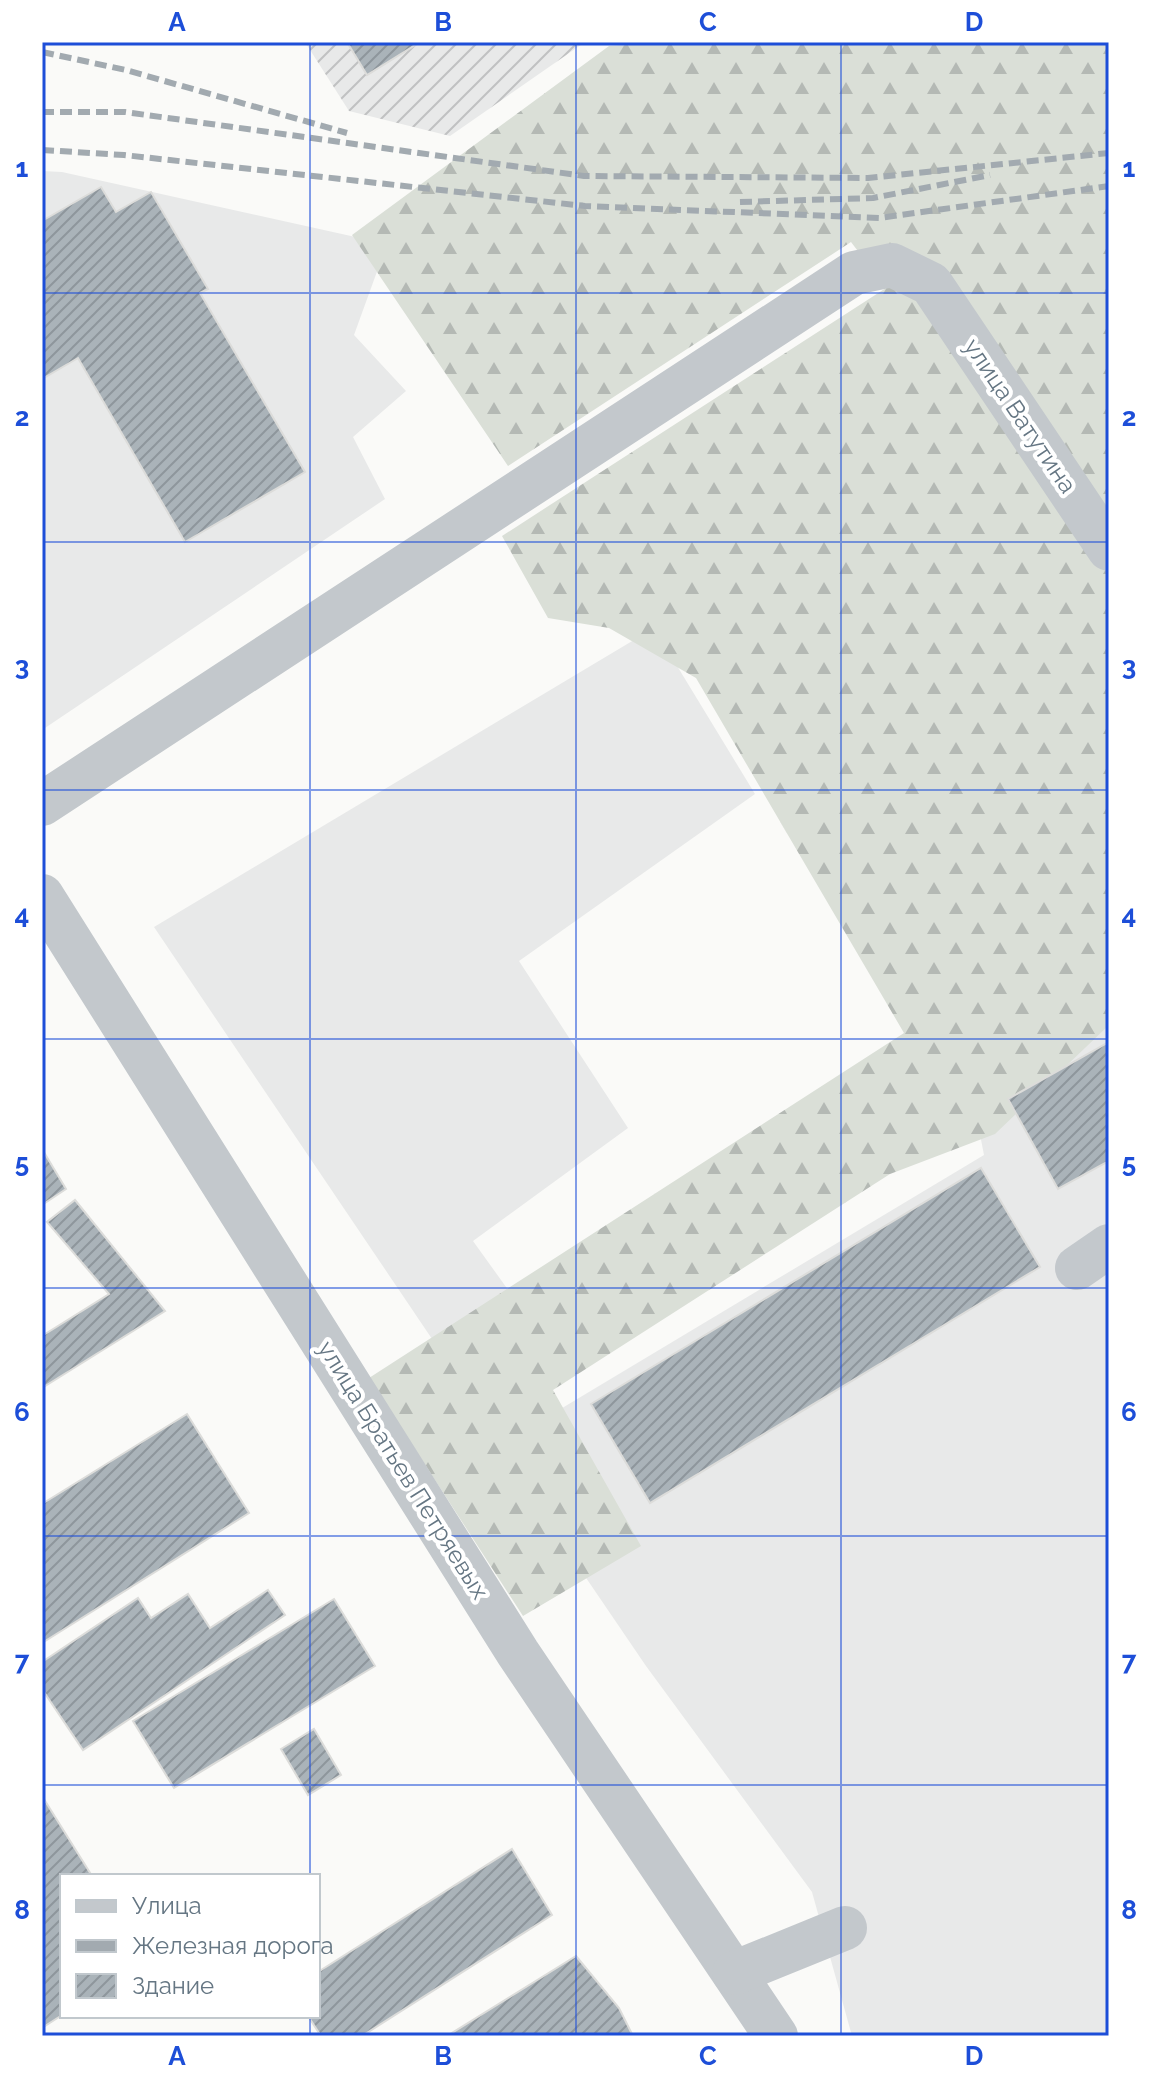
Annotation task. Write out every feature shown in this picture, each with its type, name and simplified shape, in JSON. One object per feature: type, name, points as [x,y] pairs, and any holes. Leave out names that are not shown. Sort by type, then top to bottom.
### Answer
[{"type":"street","name":"улица Ватутина","points":[[42,804],[854,273],[892,265],[931,284],[1109,549]]},
{"type":"street","name":"улица Братьев Петряевых","points":[[42,896],[54,942],[518,1653],[577,1765],[734,1973],[776,2036]]},
{"type":"street","points":[[734,1973],[845,1928]]},
{"type":"shaded area","points":[[305,42],[585,42],[450,136],[349,111]]},
{"type":"shaded area","points":[[42,171],[62,172],[387,244],[354,335],[406,391],[353,437],[385,499],[42,730]]},
{"type":"shaded area","points":[[654,628],[755,794],[519,961],[628,1128],[473,1241],[529,1319],[455,1373],[154,927]]},
{"type":"shaded area","points":[[1109,1022],[1109,2036],[852,2036],[812,1892],[646,1666],[497,1447],[984,1155],[975,1109]]},
{"type":"green space","points":[[690,42],[1109,42],[1109,1025],[995,1134],[890,1174],[553,1390],[641,1546],[523,1616],[369,1378],[904,1033],[696,678],[609,628],[548,618],[502,536],[886,288],[851,242],[508,466],[352,235],[609,46]]},
{"type":"building","points":[[347,42],[420,42],[367,75]]},
{"type":"building","points":[[101,187],[116,212],[151,192],[208,289],[200,293],[305,472],[185,542],[78,358],[42,379],[42,221]]},
{"type":"building","points":[[1109,1042],[1109,1161],[1058,1189],[1008,1099]]},
{"type":"building","points":[[42,1149],[66,1189],[42,1205]]},
{"type":"building","points":[[981,1168],[1040,1267],[650,1503],[591,1404]]},
{"type":"building","points":[[75,1200],[165,1311],[42,1388],[42,1336],[109,1294],[47,1222]]},
{"type":"building","points":[[187,1414],[249,1513],[42,1643],[42,1504]]},
{"type":"building","points":[[268,1590],[285,1615],[83,1750],[42,1689],[42,1662],[138,1598],[151,1618],[188,1594],[210,1628]]},
{"type":"building","points":[[334,1599],[375,1666],[174,1788],[133,1721]]},
{"type":"building","points":[[314,1729],[341,1775],[308,1795],[281,1749]]},
{"type":"building","points":[[42,1796],[91,1874],[60,1874],[60,2016],[42,2028]]},
{"type":"building","points":[[512,1849],[552,1915],[362,2036],[321,2036],[309,2018],[320,2018],[320,1971]]},
{"type":"building","points":[[576,1956],[619,2008],[633,2036],[447,2036]]},
{"type":"railway","points":[[42,52],[126,70],[347,133]]},
{"type":"railway","points":[[42,112],[125,112],[584,176],[868,178],[1109,153]]},
{"type":"railway","points":[[42,150],[124,155],[585,206],[879,218],[1109,186]]},
{"type":"railway","points":[[740,202],[873,198],[990,175]]}]
